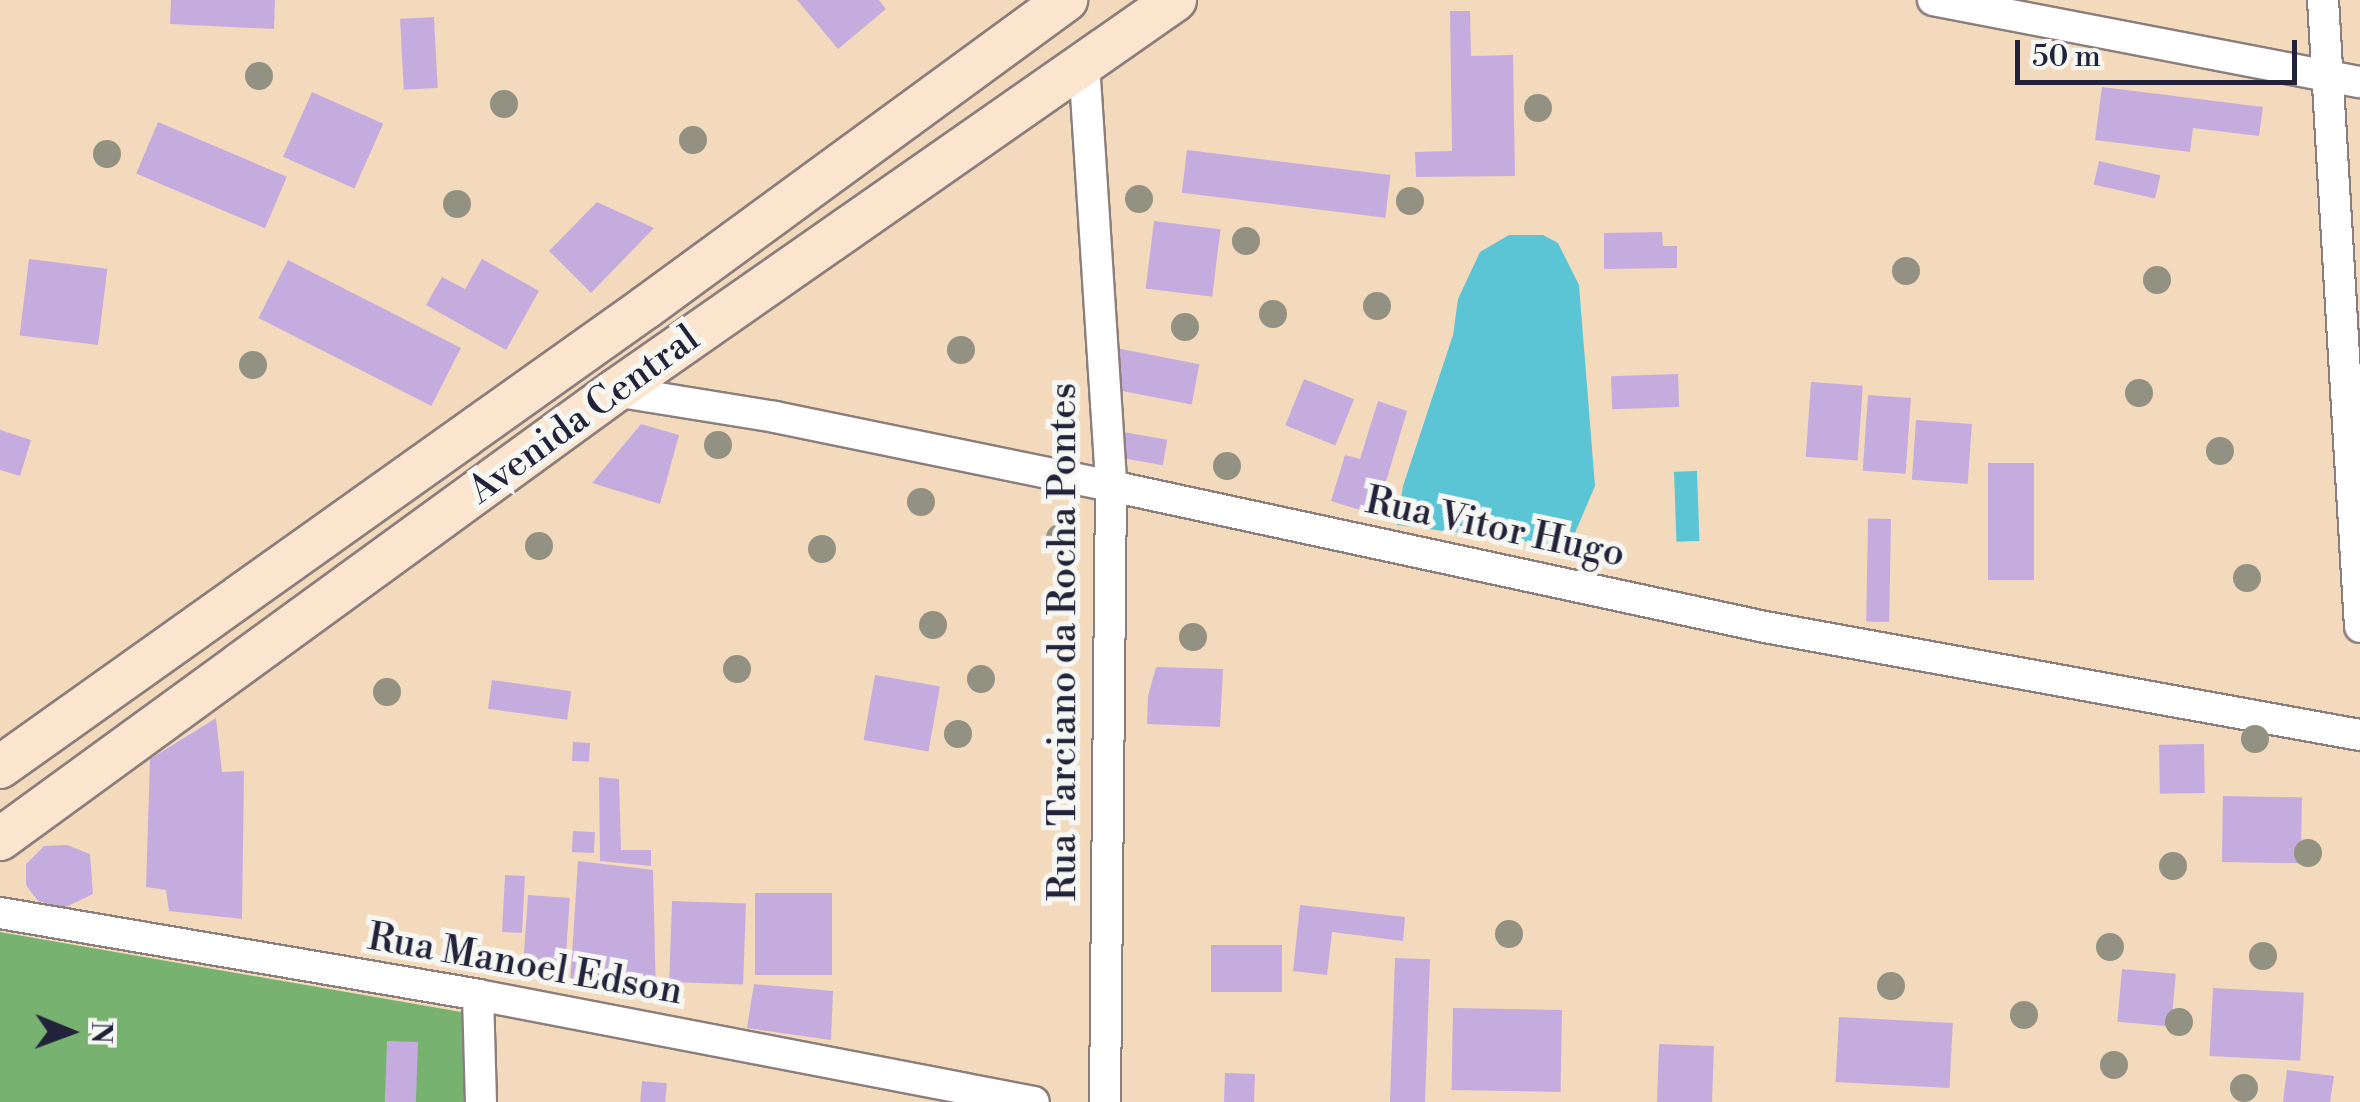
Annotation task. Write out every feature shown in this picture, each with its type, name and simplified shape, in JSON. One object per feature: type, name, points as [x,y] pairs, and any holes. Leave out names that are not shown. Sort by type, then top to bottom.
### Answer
[{"type":"main road","name":"Avenida Central","points":[[0,767],[645,308],[1066,0]]},
{"type":"main road","name":"Avenida Central","points":[[0,839],[616,391],[1175,0]]},
{"type":"street","points":[[1933,0],[2360,82]]},
{"type":"street","points":[[2323,0],[2360,628]]},
{"type":"street","name":"Rua Tarciano da Rocha Pontes","points":[[1084,63],[1111,486],[1105,1102]]},
{"type":"street","name":"Rua Vitor Hugo","points":[[616,391],[775,417],[1111,486],[1765,628],[2360,735]]},
{"type":"street","name":"Rua Manoel Edson","points":[[0,913],[478,995],[1034,1102]]},
{"type":"street","points":[[478,995],[480,1102]]},
{"type":"green space","points":[[0,932],[467,1013],[470,1102],[0,1102]]},
{"type":"water","points":[[1509,235],[1543,235],[1558,243],[1579,285],[1595,486],[1569,547],[1397,525],[1403,486],[1453,335],[1458,299],[1480,252]]},
{"type":"water","points":[[1697,471],[1699,541],[1676,542],[1674,472]]},
{"type":"building","points":[[171,0],[275,0],[274,29],[170,24]]},
{"type":"building","points":[[797,0],[879,0],[886,9],[838,49]]},
{"type":"building","points":[[1450,11],[1470,11],[1471,56],[1513,55],[1515,176],[1416,177],[1415,152],[1452,151]]},
{"type":"building","points":[[434,17],[438,88],[404,90],[400,19]]},
{"type":"building","points":[[2102,87],[2263,107],[2259,136],[2193,128],[2190,152],[2095,140]]},
{"type":"building","points":[[312,92],[383,124],[354,189],[283,157]]},
{"type":"building","points":[[158,122],[287,177],[265,228],[136,174]]},
{"type":"building","points":[[1187,150],[1390,175],[1385,218],[1182,193]]},
{"type":"building","points":[[2099,161],[2160,175],[2155,199],[2094,184]]},
{"type":"building","points":[[597,202],[654,228],[591,293],[549,251]]},
{"type":"building","points":[[1154,221],[1221,229],[1212,297],[1146,288]]},
{"type":"building","points":[[1662,232],[1663,246],[1677,246],[1677,268],[1604,269],[1604,233]]},
{"type":"building","points":[[29,259],[107,269],[98,345],[20,335]]},
{"type":"building","points":[[482,259],[539,291],[506,350],[426,305],[442,277],[465,289]]},
{"type":"building","points":[[288,260],[461,348],[431,406],[258,318]]},
{"type":"building","points":[[1116,348],[1199,364],[1192,404],[1108,388]]},
{"type":"building","points":[[1678,374],[1679,407],[1612,409],[1611,376]]},
{"type":"building","points":[[1304,379],[1354,399],[1335,446],[1285,425]]},
{"type":"building","points":[[1811,382],[1863,386],[1858,460],[1806,457]]},
{"type":"building","points":[[1868,395],[1911,398],[1906,474],[1863,471]]},
{"type":"building","points":[[1378,401],[1407,411],[1376,515],[1331,501],[1345,455],[1360,459]]},
{"type":"building","points":[[1916,420],[1972,424],[1968,484],[1912,480]]},
{"type":"building","points":[[641,424],[679,435],[660,504],[592,483]]},
{"type":"building","points":[[0,430],[31,440],[20,476],[0,470]]},
{"type":"building","points":[[1118,431],[1167,440],[1163,465],[1113,457]]},
{"type":"building","points":[[1988,463],[2034,463],[2034,580],[1988,580]]},
{"type":"building","points":[[1868,519],[1891,519],[1889,622],[1866,622]]},
{"type":"building","points":[[1156,667],[1223,669],[1220,727],[1147,724],[1148,696]]},
{"type":"building","points":[[875,675],[940,686],[929,751],[864,740]]},
{"type":"building","points":[[492,680],[571,691],[567,720],[488,709]]},
{"type":"building","points":[[216,718],[222,772],[244,771],[242,919],[169,911],[166,890],[146,887],[150,759]]},
{"type":"building","points":[[573,742],[590,743],[589,762],[572,761]]},
{"type":"building","points":[[2204,744],[2205,793],[2160,794],[2159,745]]},
{"type":"building","points":[[599,777],[619,779],[621,850],[651,850],[651,866],[600,861]]},
{"type":"building","points":[[2223,796],[2302,797],[2301,863],[2222,862]]},
{"type":"building","points":[[573,831],[595,832],[594,853],[572,852]]},
{"type":"building","points":[[67,845],[90,854],[93,894],[64,908],[38,901],[26,885],[26,864],[44,846]]},
{"type":"building","points":[[578,861],[653,870],[656,996],[570,985]]},
{"type":"building","points":[[505,875],[525,876],[522,933],[502,932]]},
{"type":"building","points":[[755,893],[832,893],[832,975],[755,975]]},
{"type":"building","points":[[528,895],[570,898],[565,964],[523,961]]},
{"type":"building","points":[[672,901],[746,904],[743,985],[669,982]]},
{"type":"building","points":[[1300,905],[1405,917],[1403,941],[1332,932],[1327,975],[1293,971]]},
{"type":"building","points":[[1211,945],[1282,945],[1282,992],[1211,992]]},
{"type":"building","points":[[1395,958],[1430,959],[1425,1102],[1390,1102]]},
{"type":"building","points":[[2122,969],[2176,974],[2171,1027],[2117,1022]]},
{"type":"building","points":[[754,984],[833,991],[831,1040],[747,1028]]},
{"type":"building","points":[[2213,988],[2304,993],[2300,1061],[2209,1056]]},
{"type":"building","points":[[1453,1008],[1562,1010],[1561,1092],[1452,1090]]},
{"type":"building","points":[[1839,1017],[1953,1023],[1949,1088],[1836,1082]]},
{"type":"building","points":[[387,1041],[418,1042],[416,1102],[385,1102]]},
{"type":"building","points":[[1659,1044],[1714,1046],[1712,1102],[1657,1102]]},
{"type":"building","points":[[2287,1070],[2334,1076],[2330,1102],[2283,1102]]},
{"type":"building","points":[[1225,1073],[1255,1074],[1254,1102],[1224,1102]]},
{"type":"building","points":[[642,1081],[667,1083],[665,1102],[640,1102]]}]
